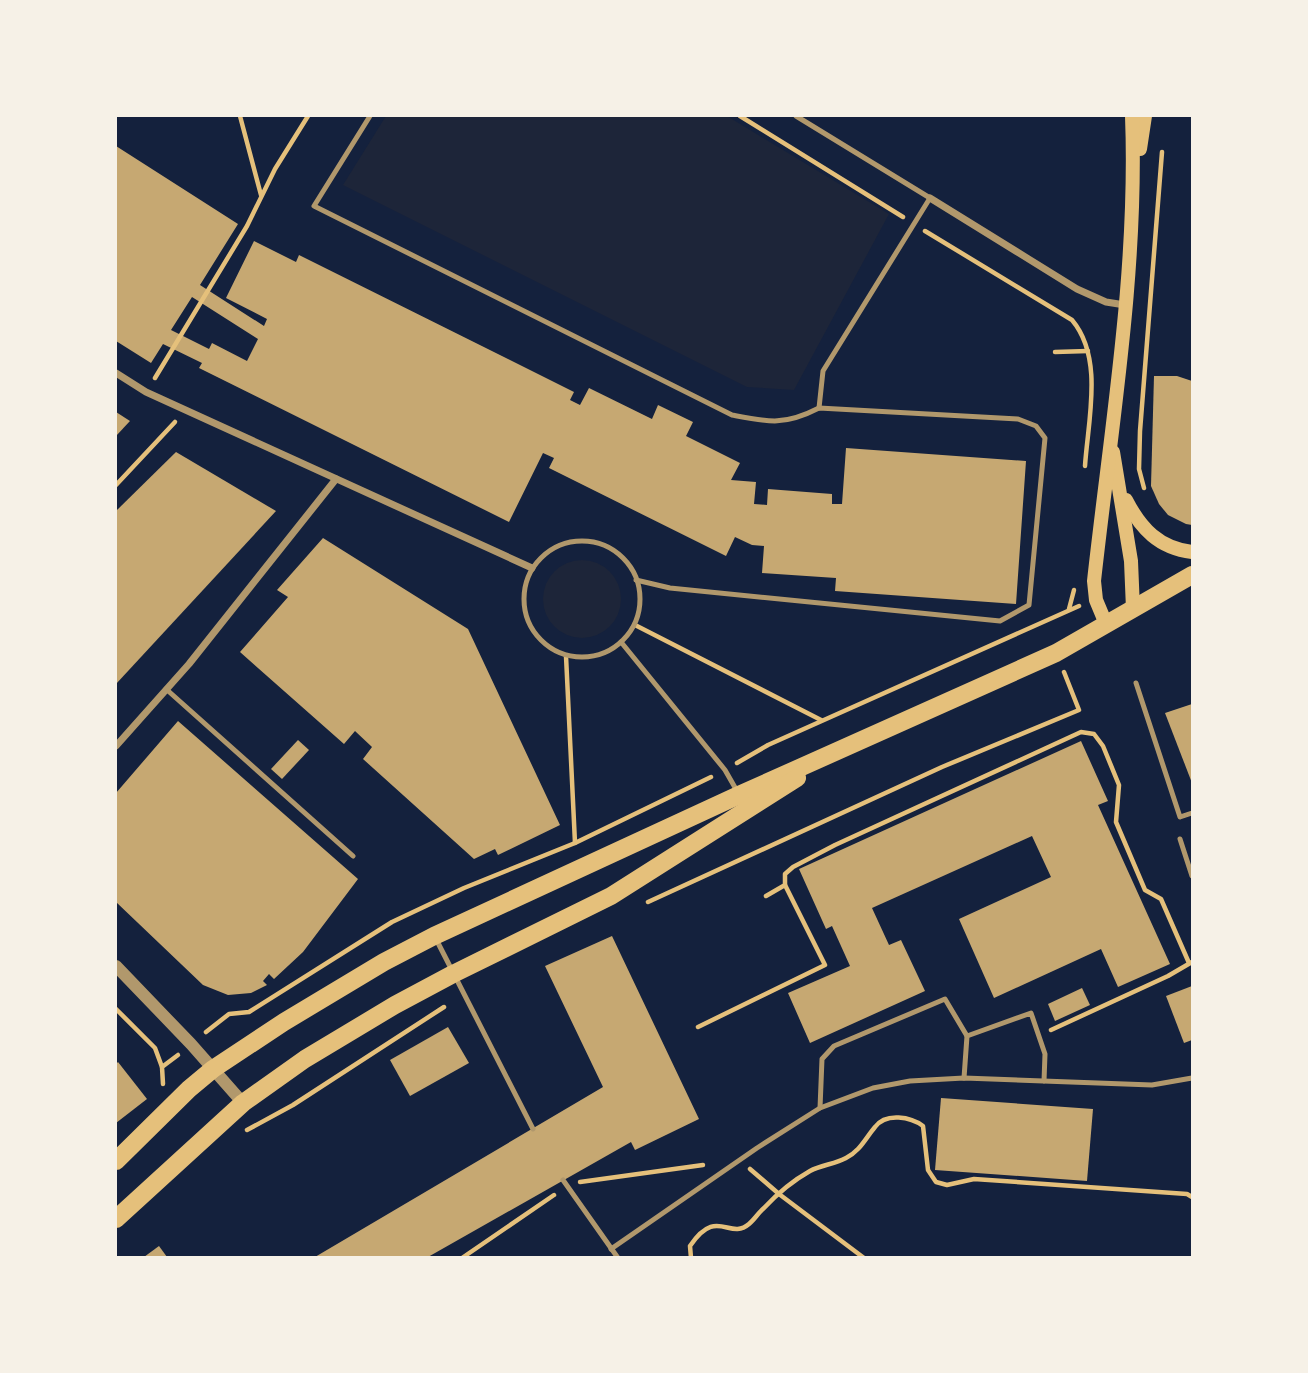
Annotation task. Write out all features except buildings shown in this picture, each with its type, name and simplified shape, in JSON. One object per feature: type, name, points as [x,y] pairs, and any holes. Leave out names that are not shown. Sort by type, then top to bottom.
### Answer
[{"type":"main road","points":[[1132,116],[1135,178]]},
{"type":"main road","points":[[1106,624],[1096,600],[1094,581],[1125,305],[1135,178],[1146,116]]},
{"type":"main road","points":[[1110,433],[1131,561],[1133,608]]},
{"type":"main road","points":[[1119,488],[1137,522],[1156,540],[1174,550],[1192,552]]},
{"type":"main road","points":[[116,1161],[213,1069],[373,968],[434,936],[739,795],[1056,653],[1192,575]]},
{"type":"main road","points":[[116,1219],[243,1103],[305,1059],[453,974],[611,896],[849,746]]},
{"type":"street","points":[[930,198],[1077,289],[1106,302],[1125,305]]},
{"type":"street","points":[[116,373],[146,392],[186,411],[532,568]]},
{"type":"street","points":[[116,746],[189,664],[336,479]]},
{"type":"street","points":[[116,966],[243,1103]]},
{"type":"lane","points":[[370,116],[314,206],[732,415],[768,422],[799,418],[819,408],[1018,419],[1036,426],[1045,438],[1029,605],[1000,621],[670,588],[636,580]]},
{"type":"lane","points":[[796,116],[930,198],[823,371],[819,408]]},
{"type":"lane","points":[[579,541],[597,543],[614,551],[627,564],[636,580],[639,593],[635,625],[621,642],[604,653],[585,657],[566,656],[546,646],[532,630],[524,610],[524,588],[532,568],[544,554],[560,545],[579,541]]},
{"type":"lane","points":[[621,642],[725,770],[739,795]]},
{"type":"lane","points":[[1136,683],[1180,817],[1192,813]]},
{"type":"lane","points":[[166,689],[353,856]]},
{"type":"lane","points":[[1180,839],[1192,876]]},
{"type":"lane","points":[[434,936],[533,1129]]},
{"type":"lane","points":[[820,1108],[822,1059],[834,1046],[945,999],[967,1036],[964,1078]]},
{"type":"lane","points":[[967,1036],[1031,1013],[1045,1054],[1044,1081]]},
{"type":"lane","points":[[611,1249],[820,1108],[873,1088],[910,1081],[964,1078],[1152,1085],[1192,1078]]},
{"type":"lane","points":[[563,1180],[618,1258]]},
{"type":"path","points":[[240,116],[261,196]]},
{"type":"path","points":[[146,392],[247,226],[261,196],[308,116]]},
{"type":"path","points":[[740,116],[1072,320],[1081,330],[1088,351],[1055,352]]},
{"type":"path","points":[[1146,498],[1139,469],[1140,431],[1163,142]]},
{"type":"path","points":[[116,485],[186,411]]},
{"type":"path","points":[[191,1044],[229,1014],[248,1012],[392,922],[464,888],[575,843],[725,770],[768,745],[1096,600]]},
{"type":"path","points":[[635,625],[822,721]]},
{"type":"path","points":[[566,656],[575,843]]},
{"type":"path","points":[[646,902],[929,773],[1079,710]]},
{"type":"path","points":[[698,1027],[825,965],[785,885],[785,874],[793,867],[1081,732],[1094,734],[1103,746],[1119,785],[1116,822],[1145,890],[1161,899],[1191,962],[1168,976],[1040,1034]]},
{"type":"path","points":[[766,896],[785,885]]},
{"type":"path","points":[[245,1132],[293,1105],[463,994]]},
{"type":"path","points":[[116,1009],[155,1048],[163,1067]]},
{"type":"path","points":[[691,1258],[690,1246],[700,1231],[715,1225],[734,1229],[747,1226],[779,1194],[811,1171],[846,1158],[863,1146],[876,1124],[893,1118],[913,1119],[923,1126],[928,1170],[936,1182],[947,1185],[974,1179],[1187,1194],[1192,1197]]},
{"type":"path","points":[[740,1160],[779,1194],[864,1258]]},
{"type":"path","points":[[462,1258],[568,1186],[589,1179],[704,1165]]},
{"type":"shaded area","points":[[386,116],[727,116],[889,214],[794,390],[747,387],[343,185]]},
{"type":"shaded area","points":[[582,560],[597,563],[610,571],[618,584],[621,599],[618,614],[610,627],[597,635],[582,638],[567,635],[554,627],[546,614],[543,599],[546,584],[554,571],[567,563]]}]
